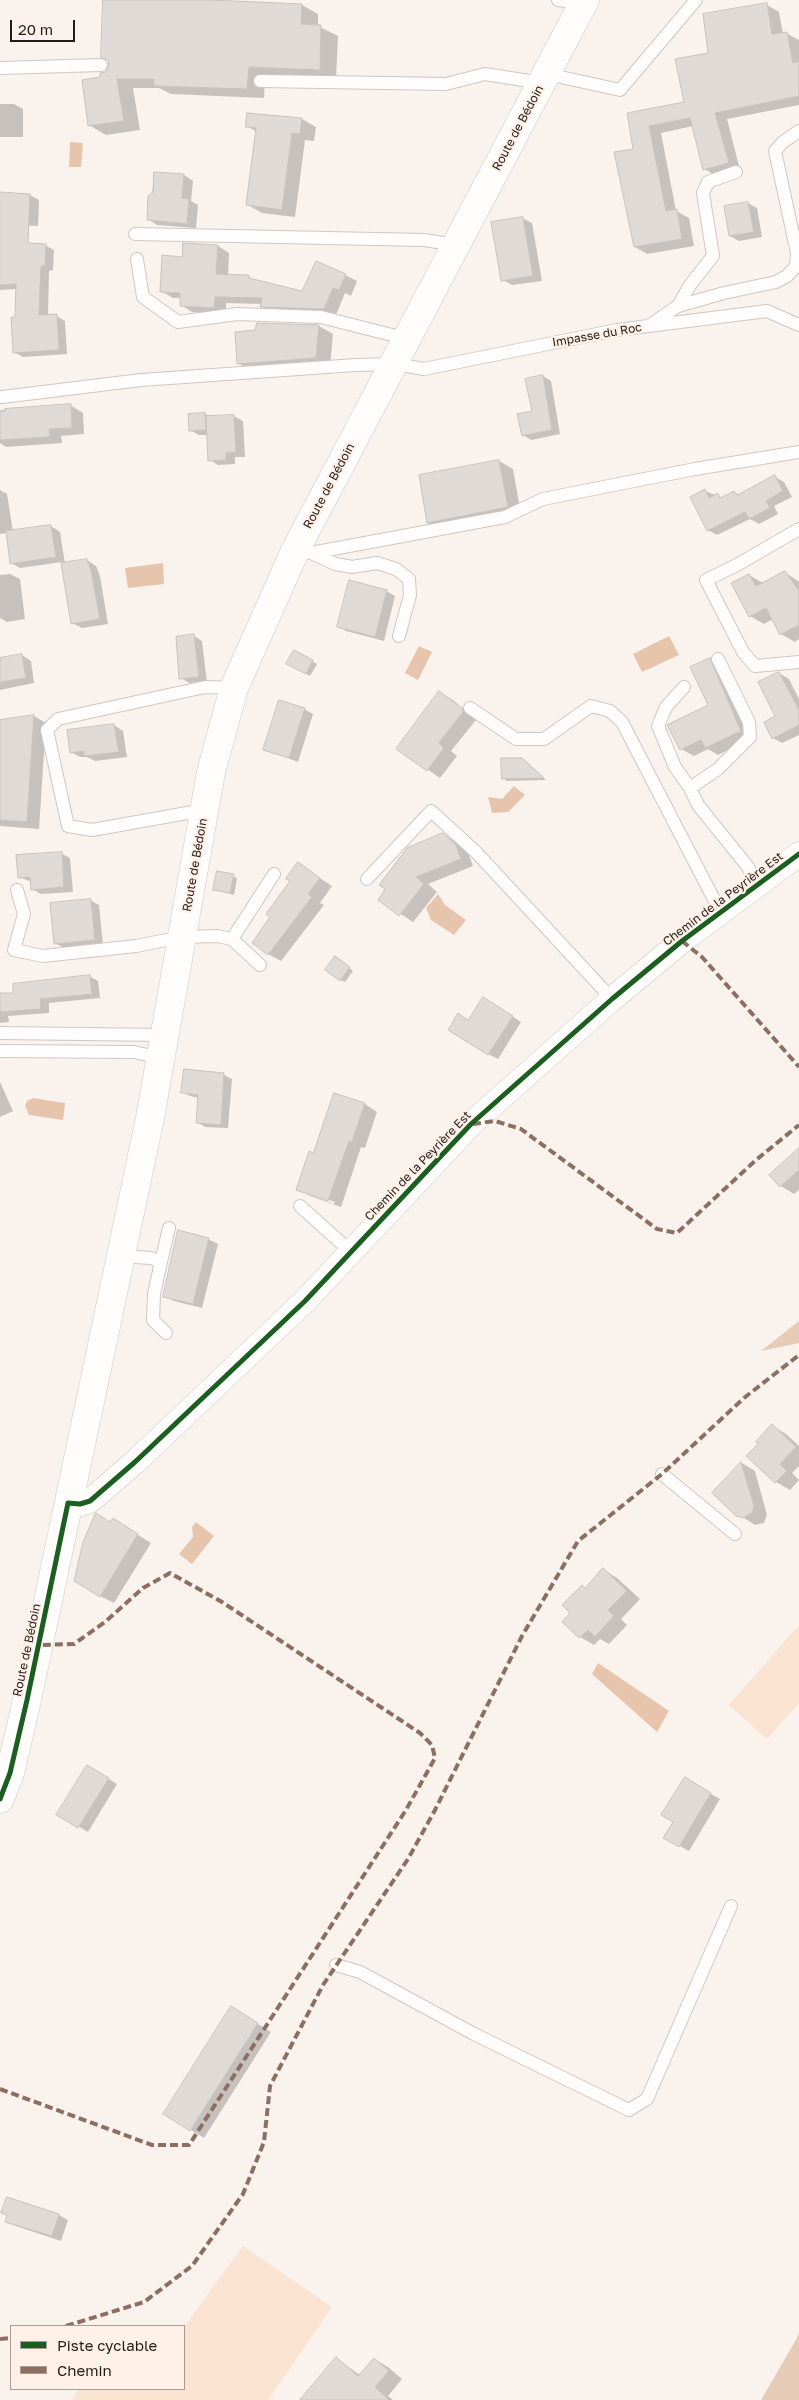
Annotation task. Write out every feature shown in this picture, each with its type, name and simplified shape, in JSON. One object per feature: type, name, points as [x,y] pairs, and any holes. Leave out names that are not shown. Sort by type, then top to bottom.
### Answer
[{"type":"main road","name":"Route de Bédoin","points":[[0,1799],[10,1773],[27,1700],[150,1118],[211,772],[234,688],[395,364],[544,79],[576,1]]},
{"type":"street","name":"Chemin de la Peyrière Est","points":[[68,1503],[80,1504],[90,1501],[102,1491],[304,1301],[471,1124],[612,1000],[720,911],[799,854]]},
{"type":"lane","points":[[260,80],[446,84],[485,74],[544,79],[620,90],[696,0]]},
{"type":"lane","points":[[0,68],[101,65]]},
{"type":"lane","points":[[648,326],[678,306],[724,293],[776,282],[788,276],[796,266],[797,253],[776,151],[783,142],[799,131]]},
{"type":"lane","points":[[678,306],[690,285],[713,256],[704,193],[708,182],[736,172]]},
{"type":"lane","points":[[136,234],[424,240],[457,245]]},
{"type":"lane","points":[[137,259],[143,297],[178,322],[237,314],[321,317],[408,339]]},
{"type":"lane","name":"Impasse du Roc","points":[[2,397],[141,380],[395,364],[424,369],[617,330],[768,311],[799,325]]},
{"type":"lane","points":[[303,552],[505,517],[543,499],[695,469],[799,452]]},
{"type":"lane","points":[[799,529],[738,566],[706,580],[743,652],[755,666],[799,662]]},
{"type":"lane","points":[[303,552],[335,564],[352,567],[377,563],[396,569],[409,579],[410,595],[400,636]]},
{"type":"lane","points":[[690,788],[718,769],[750,737],[749,722],[718,658]]},
{"type":"lane","points":[[204,810],[92,830],[68,826],[47,730],[58,719],[205,687],[234,688]]},
{"type":"lane","points":[[684,687],[666,707],[658,726],[675,768],[690,788],[698,805],[748,867],[756,885]]},
{"type":"lane","points":[[470,708],[516,740],[544,739],[591,706],[610,711],[622,722],[720,911]]},
{"type":"lane","points":[[367,879],[432,811],[476,852],[612,1000]]},
{"type":"lane","points":[[232,939],[274,874]]},
{"type":"lane","points":[[17,890],[24,914],[14,950],[43,956],[136,946],[182,937],[217,936],[232,939],[260,965]]},
{"type":"lane","points":[[0,1033],[163,1047]]},
{"type":"lane","points":[[0,1051],[134,1052],[163,1047]]},
{"type":"lane","points":[[300,1206],[350,1251]]},
{"type":"lane","points":[[166,1333],[153,1320],[154,1294],[169,1228]]},
{"type":"lane","points":[[120,1256],[161,1262]]},
{"type":"lane","points":[[662,1474],[735,1534]]},
{"type":"lane","points":[[336,1965],[360,1972],[474,2034],[629,2110],[647,2099],[731,1906]]},
{"type":"shaded area","points":[[70,142],[83,143],[81,167],[69,167]]},
{"type":"shaded area","points":[[163,563],[164,584],[128,588],[125,568]]},
{"type":"shaded area","points":[[669,636],[679,655],[642,672],[633,654]]},
{"type":"shaded area","points":[[419,646],[432,652],[418,680],[405,673]]},
{"type":"shaded area","points":[[514,786],[525,795],[508,812],[492,813],[488,797],[502,799]]},
{"type":"shaded area","points":[[438,894],[445,905],[466,920],[454,935],[431,920],[426,908]]},
{"type":"shaded area","points":[[33,1098],[65,1103],[63,1120],[29,1115],[25,1106],[27,1101]]},
{"type":"shaded area","points":[[799,1321],[799,1343],[761,1351]]},
{"type":"shaded area","points":[[196,1522],[214,1536],[192,1564],[179,1554],[193,1537],[192,1527]]},
{"type":"shaded area","points":[[799,1625],[799,1703],[767,1739],[729,1705]]},
{"type":"shaded area","points":[[598,1663],[669,1711],[657,1732],[592,1674]]},
{"type":"shaded area","points":[[243,2246],[332,2307],[268,2400],[72,2400],[78,2390],[185,2390],[185,2326]]},
{"type":"shaded area","points":[[799,2332],[799,2400],[761,2400],[797,2338]]},
{"type":"building","points":[[103,0],[211,0],[302,4],[301,24],[321,25],[320,70],[249,67],[247,89],[154,86],[154,79],[117,79],[124,121],[88,126],[82,80],[100,77],[100,73],[106,72],[109,65],[108,60],[101,57]]},
{"type":"building","points":[[767,3],[772,34],[787,32],[793,63],[799,61],[799,96],[715,113],[729,163],[703,170],[690,118],[649,126],[666,211],[677,209],[682,239],[634,247],[614,152],[633,149],[627,113],[684,102],[675,59],[708,53],[703,14]]},
{"type":"building","points":[[247,113],[302,118],[300,134],[292,133],[282,210],[246,205],[256,128],[246,127]]},
{"type":"building","points":[[154,172],[184,174],[182,198],[189,199],[187,224],[147,220],[148,196],[153,192]]},
{"type":"building","points":[[0,192],[30,194],[28,243],[46,244],[45,266],[41,266],[39,315],[57,314],[59,350],[13,353],[11,317],[15,317],[16,284],[0,285]]},
{"type":"building","points":[[748,202],[754,232],[729,236],[724,206]]},
{"type":"building","points":[[523,217],[533,276],[501,281],[491,222]]},
{"type":"building","points":[[183,243],[218,245],[216,274],[249,275],[249,278],[302,291],[316,261],[346,274],[339,290],[333,288],[324,309],[260,307],[262,298],[215,297],[214,308],[180,306],[180,293],[160,292],[162,255],[182,257]]},
{"type":"building","points":[[257,323],[319,325],[316,358],[237,364],[235,332],[255,330]]},
{"type":"building","points":[[543,375],[552,430],[522,436],[517,414],[532,411],[525,379]]},
{"type":"building","points":[[71,404],[72,428],[49,429],[50,437],[0,440],[0,411]]},
{"type":"building","points":[[205,413],[206,430],[189,431],[188,414]]},
{"type":"building","points":[[234,415],[236,452],[226,453],[226,460],[208,461],[206,416]]},
{"type":"building","points":[[499,460],[508,507],[427,523],[419,475]]},
{"type":"building","points":[[775,475],[783,491],[766,501],[770,508],[749,519],[745,512],[707,531],[690,497],[705,489],[709,498],[718,493],[720,498],[734,491],[737,495]]},
{"type":"building","points":[[51,525],[56,557],[10,564],[6,531]]},
{"type":"building","points":[[87,559],[91,570],[100,619],[71,624],[61,563]]},
{"type":"building","points":[[785,571],[799,591],[799,625],[780,635],[766,608],[749,617],[731,583],[749,574],[756,586]]},
{"type":"building","points":[[349,580],[387,590],[375,637],[337,627]]},
{"type":"building","points":[[194,634],[199,677],[179,679],[176,637]]},
{"type":"building","points":[[294,650],[313,660],[306,674],[286,664]]},
{"type":"building","points":[[22,654],[26,678],[0,682],[0,658]]},
{"type":"building","points":[[710,658],[741,731],[705,748],[701,740],[680,750],[667,725],[708,705],[690,667]]},
{"type":"building","points":[[779,672],[799,710],[799,725],[772,739],[764,722],[775,716],[758,682]]},
{"type":"building","points":[[439,691],[462,708],[463,712],[439,743],[444,748],[427,771],[396,749]]},
{"type":"building","points":[[279,700],[305,708],[289,758],[263,750]]},
{"type":"building","points":[[34,715],[27,822],[0,820],[0,720]]},
{"type":"building","points":[[114,724],[119,752],[84,756],[84,751],[70,753],[67,730]]},
{"type":"building","points":[[501,758],[522,758],[544,778],[502,779]]},
{"type":"building","points":[[443,833],[456,845],[461,859],[416,877],[424,884],[399,916],[378,900],[385,889],[379,885],[407,848]]},
{"type":"building","points":[[62,852],[64,887],[31,890],[30,877],[18,878],[16,855]]},
{"type":"building","points":[[298,862],[320,878],[308,894],[312,897],[268,955],[252,943],[270,917],[266,914],[290,881],[286,879]]},
{"type":"building","points":[[217,871],[234,874],[230,893],[213,890]]},
{"type":"building","points":[[91,899],[95,940],[54,944],[50,903]]},
{"type":"building","points":[[335,956],[350,967],[340,981],[325,970]]},
{"type":"building","points":[[90,975],[92,994],[40,999],[41,1009],[0,1012],[0,993],[13,993],[13,984]]},
{"type":"building","points":[[483,997],[513,1016],[488,1055],[448,1030],[458,1013],[468,1020]]},
{"type":"building","points":[[184,1069],[224,1073],[221,1125],[196,1123],[198,1095],[181,1093]]},
{"type":"building","points":[[334,1093],[365,1103],[352,1142],[349,1141],[328,1201],[296,1190],[309,1151],[313,1153]]},
{"type":"building","points":[[799,1148],[799,1170],[780,1187],[769,1175]]},
{"type":"building","points":[[178,1230],[209,1238],[193,1304],[163,1297]]},
{"type":"building","points":[[772,1424],[796,1447],[780,1464],[787,1471],[775,1483],[746,1456],[758,1444],[756,1442]]},
{"type":"building","points":[[741,1462],[754,1506],[752,1513],[743,1518],[736,1516],[712,1493]]},
{"type":"building","points":[[96,1513],[110,1522],[113,1518],[138,1534],[100,1597],[74,1581],[83,1542]]},
{"type":"building","points":[[603,1568],[627,1591],[608,1610],[614,1616],[595,1637],[588,1630],[579,1638],[562,1622],[570,1613],[562,1605],[582,1585],[585,1588]]},
{"type":"building","points":[[87,1765],[109,1778],[78,1828],[56,1815]]},
{"type":"building","points":[[685,1777],[711,1793],[679,1847],[663,1838],[673,1822],[661,1815]]},
{"type":"building","points":[[231,2006],[258,2023],[190,2131],[163,2114]]},
{"type":"building","points":[[7,2197],[59,2214],[52,2236],[5,2222],[7,2215],[1,2213]]},
{"type":"building","points":[[336,2357],[358,2376],[374,2358],[389,2371],[375,2387],[389,2400],[300,2400]]},
{"type":"marked path","points":[[682,941],[702,957],[799,1067]]},
{"type":"marked path","points":[[473,1124],[495,1121],[521,1129],[657,1229],[677,1233],[756,1160],[799,1125]]},
{"type":"marked path","points":[[69,2325],[144,2302],[192,2266],[243,2194],[264,2142],[270,2086],[323,1985],[408,1859],[435,1810],[522,1636],[578,1541],[662,1474],[744,1398],[799,1355]]},
{"type":"marked path","points":[[0,2089],[152,2145],[189,2145],[406,1810],[435,1758],[432,1745],[420,1733],[222,1602],[170,1573],[143,1588],[105,1622],[74,1644],[39,1645]]},
{"type":"marked path","points":[[0,2339],[10,2338]]},
{"type":"cycle path","points":[[0,1799],[10,1773],[27,1700],[68,1503],[80,1504],[90,1501],[135,1462],[305,1301],[471,1124],[612,999],[682,941],[799,854]]}]
